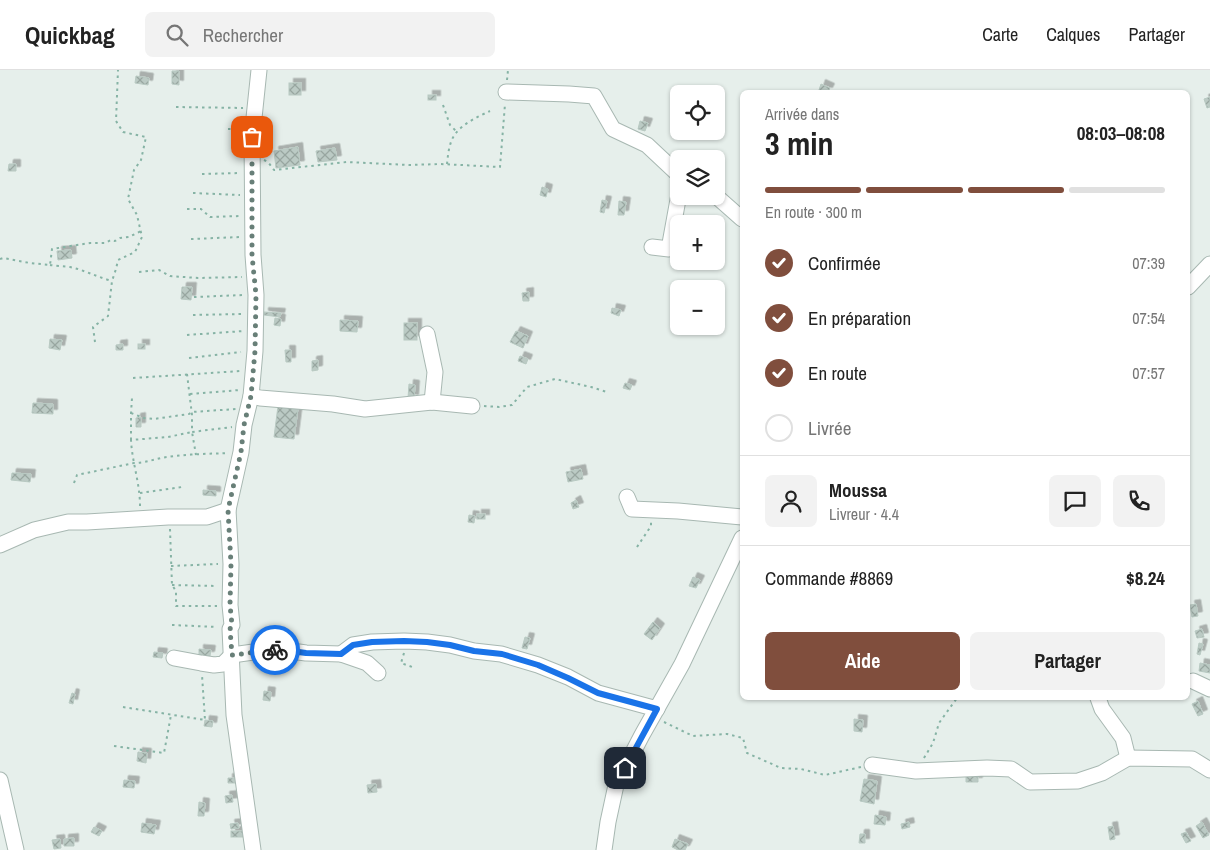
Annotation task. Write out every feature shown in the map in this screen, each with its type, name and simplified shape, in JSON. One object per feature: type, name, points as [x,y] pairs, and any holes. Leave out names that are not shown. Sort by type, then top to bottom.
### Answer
[{"type":"street","points":[[253,850],[234,715],[228,510],[241,452],[250,398],[255,351],[256,295],[252,255],[252,155],[254,108],[259,70]]},
{"type":"street","points":[[506,92],[594,96],[613,129],[647,144],[670,166]]},
{"type":"street","points":[[725,204],[740,217]]},
{"type":"street","points":[[652,247],[669,249],[677,205]]},
{"type":"street","points":[[1190,285],[1210,264]]},
{"type":"street","points":[[427,334],[435,372],[432,402]]},
{"type":"street","points":[[250,398],[333,404],[365,409],[432,402],[472,406]]},
{"type":"street","points":[[627,497],[632,509],[678,511],[740,518]]},
{"type":"street","points":[[0,545],[34,530],[68,522],[206,517],[228,510]]},
{"type":"street","points":[[604,850],[616,785],[682,664],[740,542]]},
{"type":"street","points":[[341,654],[353,645],[372,642],[404,641],[435,643],[474,651],[502,654],[538,665],[598,693],[655,713]]},
{"type":"street","points":[[174,658],[201,663],[223,664],[232,655],[260,651],[284,650],[341,654],[367,663],[378,673]]},
{"type":"street","points":[[1193,681],[1210,689]]},
{"type":"street","points":[[1099,700],[1102,709],[1122,738],[1128,758]]},
{"type":"street","points":[[872,764],[916,771],[987,768],[1011,769],[1030,782],[1078,781],[1102,773],[1128,758],[1192,758],[1210,770]]},
{"type":"street","points":[[0,780],[4,818],[16,850]]},
{"type":"path","points":[[96,342],[93,326],[108,316],[112,281],[118,260],[135,252],[142,237],[137,215],[128,200],[134,170],[141,160],[146,136],[123,132],[116,121],[118,70]]},
{"type":"path","points":[[252,155],[268,162],[274,170],[347,162],[500,167],[508,70]]},
{"type":"path","points":[[443,105],[450,125],[456,132]]},
{"type":"path","points":[[176,108],[254,108]]},
{"type":"path","points":[[447,164],[450,146],[455,133],[472,120],[490,110]]},
{"type":"path","points":[[202,174],[252,173]]},
{"type":"path","points":[[193,193],[253,195]]},
{"type":"path","points":[[187,209],[201,209],[210,217],[253,216]]},
{"type":"path","points":[[50,265],[52,249],[90,243],[106,243],[110,240],[115,242],[120,238],[129,237],[141,231]]},
{"type":"path","points":[[191,239],[253,237]]},
{"type":"path","points":[[0,259],[68,267],[112,281]]},
{"type":"path","points":[[138,272],[159,270],[170,276],[198,278],[254,276]]},
{"type":"path","points":[[194,297],[256,295]]},
{"type":"path","points":[[193,315],[256,314]]},
{"type":"path","points":[[187,335],[256,331]]},
{"type":"path","points":[[189,358],[255,351]]},
{"type":"path","points":[[133,378],[253,370]]},
{"type":"path","points":[[187,374],[196,455]]},
{"type":"path","points":[[472,406],[500,407],[512,405],[527,387],[555,380],[607,392]]},
{"type":"path","points":[[190,394],[250,398]]},
{"type":"path","points":[[132,398],[131,440],[140,493],[140,518]]},
{"type":"path","points":[[131,414],[154,419],[189,414],[250,398]]},
{"type":"path","points":[[131,440],[168,437],[244,425]]},
{"type":"path","points":[[74,483],[76,475],[134,463],[144,463],[159,458],[241,452]]},
{"type":"path","points":[[140,493],[182,487]]},
{"type":"path","points":[[637,547],[651,526],[651,510]]},
{"type":"path","points":[[168,517],[172,585],[176,591],[176,606],[230,605]]},
{"type":"path","points":[[171,566],[231,564]]},
{"type":"path","points":[[172,585],[230,587]]},
{"type":"path","points":[[172,626],[215,628],[232,625]]},
{"type":"path","points":[[404,641],[401,663],[415,668]]},
{"type":"path","points":[[123,707],[205,720],[201,663]]},
{"type":"path","points":[[905,769],[922,762],[933,743],[939,723],[956,700]]},
{"type":"path","points":[[655,713],[693,736],[727,734],[744,738],[747,753],[781,768],[801,768],[825,775],[872,764]]},
{"type":"path","points":[[114,746],[164,753],[171,715]]},
{"type":"building","points":[[172,71],[179,71],[179,85],[172,84]]},
{"type":"building","points":[[136,76],[149,78],[148,85],[135,83]]},
{"type":"building","points":[[289,83],[301,83],[301,95],[289,95]]},
{"type":"building","points":[[821,84],[830,88],[829,90],[819,90]]},
{"type":"building","points":[[428,95],[436,95],[436,100],[428,100]]},
{"type":"building","points":[[1210,97],[1210,107],[1207,108],[1204,99]]},
{"type":"building","points":[[640,121],[648,123],[645,131],[638,129]]},
{"type":"building","points":[[298,147],[300,165],[276,168],[274,151]]},
{"type":"building","points":[[335,148],[337,160],[318,162],[316,151]]},
{"type":"building","points":[[9,164],[16,164],[16,171],[8,171]]},
{"type":"building","points":[[542,187],[548,189],[546,197],[540,195]]},
{"type":"building","points":[[602,200],[607,201],[604,213],[600,212]]},
{"type":"building","points":[[619,201],[626,202],[624,215],[618,215]]},
{"type":"building","points":[[71,250],[72,258],[58,260],[57,251]]},
{"type":"building","points":[[182,287],[192,287],[191,300],[181,299]]},
{"type":"building","points":[[529,292],[529,301],[523,301],[522,293]]},
{"type":"building","points":[[612,308],[621,310],[619,316],[611,313]]},
{"type":"building","points":[[264,312],[281,313],[280,317],[264,315]]},
{"type":"building","points":[[275,318],[281,319],[280,326],[274,325]]},
{"type":"building","points":[[340,320],[358,321],[357,332],[340,331]]},
{"type":"building","points":[[404,323],[417,323],[417,340],[404,340]]},
{"type":"building","points":[[516,331],[528,336],[523,348],[510,342]]},
{"type":"building","points":[[50,339],[62,340],[60,350],[49,348]]},
{"type":"building","points":[[123,344],[123,350],[116,350],[116,345]]},
{"type":"building","points":[[138,344],[145,344],[145,349],[138,349]]},
{"type":"building","points":[[285,350],[291,350],[291,362],[286,362]]},
{"type":"building","points":[[520,356],[528,359],[526,364],[518,361]]},
{"type":"building","points":[[318,360],[318,370],[312,371],[312,361]]},
{"type":"building","points":[[625,383],[632,385],[630,390],[623,388]]},
{"type":"building","points":[[409,384],[415,385],[414,399],[408,398]]},
{"type":"building","points":[[33,403],[53,404],[53,414],[32,413]]},
{"type":"building","points":[[278,406],[298,408],[294,439],[274,437]]},
{"type":"building","points":[[141,417],[141,427],[136,427],[136,418]]},
{"type":"building","points":[[581,469],[583,479],[568,482],[566,472]]},
{"type":"building","points":[[12,473],[31,474],[30,482],[11,480]]},
{"type":"building","points":[[203,490],[216,491],[216,496],[203,495]]},
{"type":"building","points":[[576,500],[579,507],[573,509],[571,503]]},
{"type":"building","points":[[477,514],[485,514],[485,519],[477,519]]},
{"type":"building","points":[[469,515],[475,516],[474,523],[468,522]]},
{"type":"building","points":[[693,577],[700,580],[696,588],[689,586]]},
{"type":"building","points":[[1196,604],[1198,616],[1192,617],[1190,605]]},
{"type":"building","points":[[653,622],[660,628],[652,640],[644,634]]},
{"type":"building","points":[[1202,629],[1204,637],[1197,638],[1195,631]]},
{"type":"building","points":[[525,637],[530,638],[527,649],[522,648]]},
{"type":"building","points":[[1199,643],[1203,644],[1200,655],[1197,654]]},
{"type":"building","points":[[199,649],[211,650],[210,656],[199,656]]},
{"type":"building","points":[[154,652],[163,653],[162,658],[153,657]]},
{"type":"building","points":[[1200,663],[1210,665],[1210,673],[1199,671]]},
{"type":"building","points":[[264,691],[271,692],[270,701],[263,700]]},
{"type":"building","points":[[72,693],[75,694],[73,704],[69,703]]},
{"type":"building","points":[[1198,701],[1203,714],[1198,716],[1192,704]]},
{"type":"building","points":[[854,719],[863,720],[862,732],[854,731]]},
{"type":"building","points":[[205,720],[213,721],[212,727],[204,726]]},
{"type":"building","points":[[138,752],[147,753],[146,763],[137,761]]},
{"type":"building","points":[[966,776],[978,777],[978,782],[966,782]]},
{"type":"building","points":[[228,778],[235,778],[236,783],[228,783]]},
{"type":"building","points":[[864,779],[877,781],[874,804],[860,801]]},
{"type":"building","points":[[124,780],[135,781],[134,788],[123,787]]},
{"type":"building","points":[[376,784],[377,792],[368,793],[367,785]]},
{"type":"building","points":[[232,795],[233,802],[226,803],[225,796]]},
{"type":"building","points":[[199,802],[205,803],[204,816],[198,816]]},
{"type":"building","points":[[875,815],[886,817],[885,825],[874,824]]},
{"type":"building","points":[[909,822],[910,827],[902,829],[901,824]]},
{"type":"building","points":[[1202,822],[1209,835],[1203,838],[1196,826]]},
{"type":"building","points":[[142,823],[156,825],[154,834],[141,832]]},
{"type":"building","points":[[238,823],[239,828],[231,829],[230,824]]},
{"type":"building","points":[[1113,826],[1115,839],[1110,840],[1108,827]]},
{"type":"building","points":[[94,827],[102,831],[99,836],[91,832]]},
{"type":"building","points":[[231,831],[243,831],[243,837],[231,837]]},
{"type":"building","points":[[1186,832],[1191,841],[1186,843],[1181,834]]},
{"type":"building","points":[[860,834],[865,834],[865,843],[859,843]]},
{"type":"building","points":[[74,838],[74,846],[64,846],[64,839]]},
{"type":"building","points":[[60,839],[61,848],[54,849],[52,840]]},
{"type":"building","points":[[675,839],[688,844],[685,850],[678,850],[672,847]]},
{"type":"way so far","points":[[252,137],[252,255],[256,295],[255,351],[251,396],[228,510],[231,564],[230,605],[232,625],[230,629],[232,655],[275,650]]},
{"type":"route","points":[[275,650],[341,654],[353,645],[372,642],[427,642],[502,654],[538,665],[598,693],[657,709],[625,768]]}]
